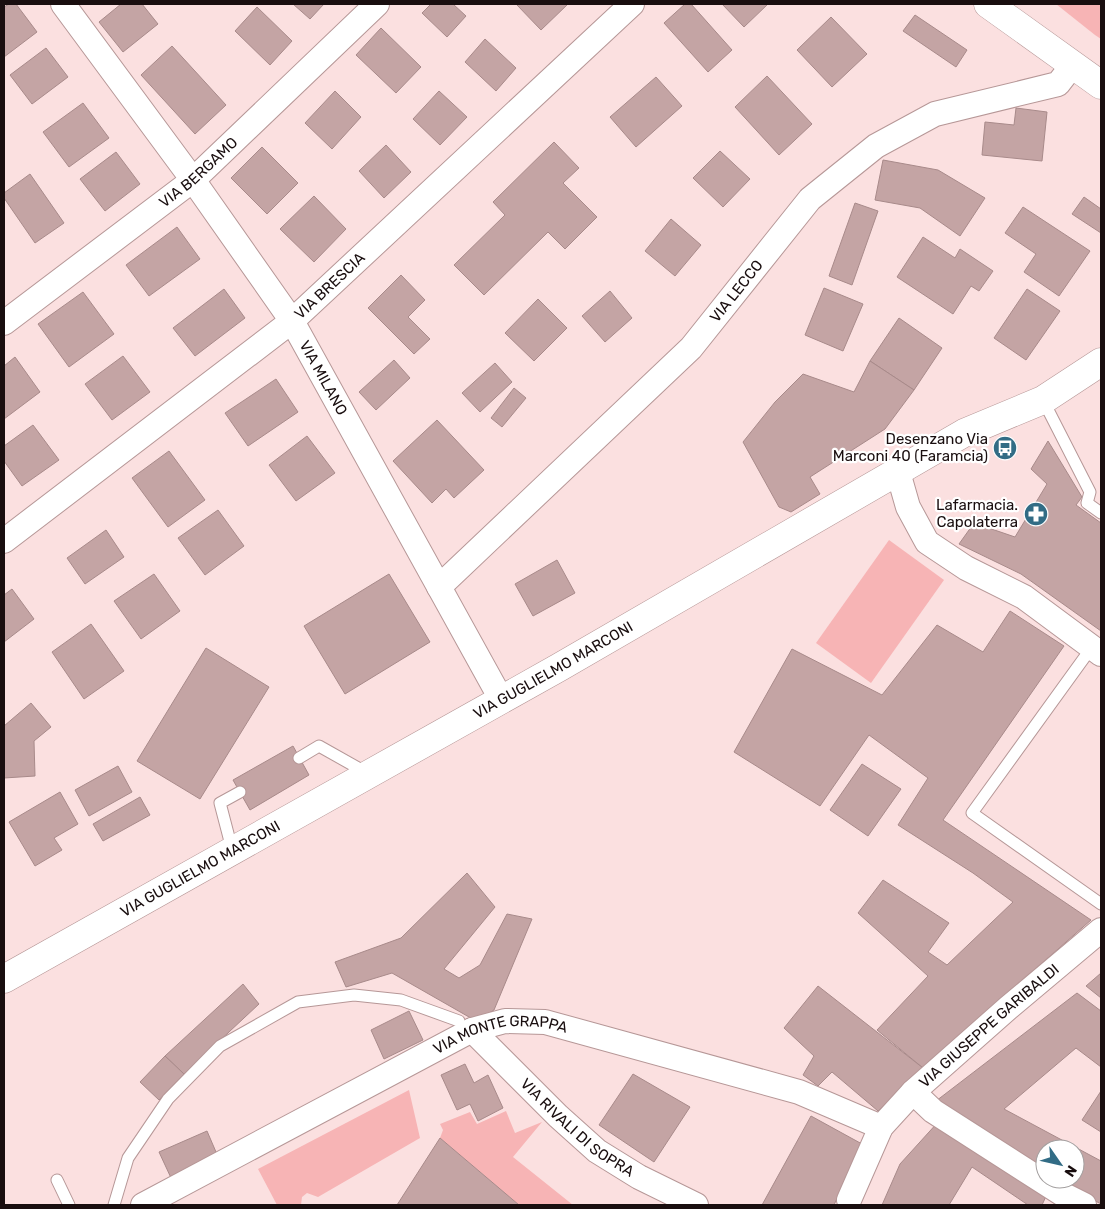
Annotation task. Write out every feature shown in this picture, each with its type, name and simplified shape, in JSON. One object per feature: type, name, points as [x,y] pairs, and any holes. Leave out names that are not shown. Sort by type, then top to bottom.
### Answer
[{"type":"main road","points":[[988,4],[1101,85]]},
{"type":"main road","name":"VIA GUGLIELMO MARCONI","points":[[4,979],[501,699],[898,472],[964,432],[1043,400],[1101,362]]},
{"type":"street","name":"VIA BERGAMO","points":[[4,323],[193,180],[377,4]]},
{"type":"street","name":"VIA BRESCIA","points":[[4,541],[292,321],[632,4]]},
{"type":"street","name":"VIA MILANO","points":[[69,6],[292,321],[501,699]]},
{"type":"street","name":"VIA LECCO","points":[[439,587],[691,348],[810,199],[876,146],[936,114],[1058,84],[1072,66]]},
{"type":"street","points":[[898,472],[908,507],[927,542],[966,568],[1024,597],[1097,651]]},
{"type":"street","name":"VIA GIUSEPPE GARIBALDI","points":[[848,1203],[881,1127],[913,1092],[1008,1008],[1101,930]]},
{"type":"street","name":"VIA MONTE GRAPPA","points":[[142,1205],[466,1026],[505,1020],[545,1022],[799,1092],[881,1127]]},
{"type":"street","name":"VIA RIVALI DI SOPRA","points":[[466,1026],[558,1116],[598,1151],[639,1177],[696,1205]]},
{"type":"street","points":[[913,1092],[933,1111],[1064,1195],[1084,1205]]},
{"type":"lane","points":[[1043,400],[1090,492],[1087,504],[1101,514]]},
{"type":"lane","points":[[1097,651],[972,813],[1101,904]]},
{"type":"lane","points":[[299,758],[320,746],[368,774]]},
{"type":"lane","points":[[232,849],[220,804],[240,792]]},
{"type":"lane","points":[[114,1205],[128,1158],[168,1099],[220,1046],[298,1002],[354,995],[401,1000],[466,1026]]},
{"type":"lane","points":[[57,1180],[69,1205]]},
{"type":"shaded area","points":[[1056,4],[1101,4],[1101,39],[1095,35]]},
{"type":"shaded area","points":[[889,540],[944,580],[871,683],[816,643]]},
{"type":"shaded area","points":[[409,1090],[420,1138],[318,1197],[307,1193],[302,1197],[301,1205],[277,1205],[258,1169]]},
{"type":"shaded area","points":[[506,1111],[515,1133],[542,1122],[513,1157],[573,1205],[519,1205],[440,1138],[443,1130],[440,1124],[470,1112],[477,1124]]},
{"type":"building","points":[[9,4],[16,4],[37,32],[4,57],[4,7]]},
{"type":"building","points":[[121,4],[142,4],[158,24],[123,52],[99,22]]},
{"type":"building","points":[[293,4],[324,4],[310,19]]},
{"type":"building","points":[[431,4],[453,4],[466,16],[447,37],[422,13]]},
{"type":"building","points":[[568,4],[541,30],[517,5]]},
{"type":"building","points":[[685,4],[691,4],[732,50],[708,72],[664,23]]},
{"type":"building","points":[[722,4],[768,4],[744,27]]},
{"type":"building","points":[[257,7],[292,41],[270,65],[235,31]]},
{"type":"building","points":[[915,15],[967,50],[956,67],[903,31]]},
{"type":"building","points":[[831,17],[867,54],[832,87],[797,50]]},
{"type":"building","points":[[381,28],[421,67],[396,93],[356,55]]},
{"type":"building","points":[[485,39],[516,68],[496,91],[465,62]]},
{"type":"building","points":[[172,46],[226,105],[195,134],[141,75]]},
{"type":"building","points":[[46,48],[68,77],[32,104],[10,75]]},
{"type":"building","points":[[767,76],[812,124],[779,155],[735,107]]},
{"type":"building","points":[[656,77],[682,106],[636,147],[610,117]]},
{"type":"building","points":[[335,91],[361,117],[332,149],[305,123]]},
{"type":"building","points":[[439,91],[467,117],[440,145],[413,119]]},
{"type":"building","points":[[83,103],[109,138],[69,167],[43,132]]},
{"type":"building","points":[[1016,108],[1047,112],[1042,161],[982,155],[985,122],[1014,125]]},
{"type":"building","points":[[554,142],[579,168],[563,183],[597,217],[565,249],[548,232],[484,295],[454,265],[505,215],[493,202]]},
{"type":"building","points":[[386,145],[411,172],[384,198],[359,171]]},
{"type":"building","points":[[262,147],[298,183],[267,214],[231,178]]},
{"type":"building","points":[[720,151],[750,179],[723,207],[693,178]]},
{"type":"building","points":[[116,152],[140,184],[105,211],[80,179]]},
{"type":"building","points":[[883,160],[938,170],[985,198],[960,236],[920,208],[875,200]]},
{"type":"building","points":[[30,174],[64,223],[35,243],[4,198],[4,193]]},
{"type":"building","points":[[314,196],[346,229],[314,262],[280,229]]},
{"type":"building","points":[[1084,197],[1101,209],[1101,233],[1072,214]]},
{"type":"building","points":[[855,203],[878,211],[852,285],[829,276]]},
{"type":"building","points":[[1023,207],[1090,251],[1059,296],[1024,272],[1036,254],[1005,233]]},
{"type":"building","points":[[671,219],[701,245],[675,276],[645,251]]},
{"type":"building","points":[[177,227],[200,259],[149,296],[126,265]]},
{"type":"building","points":[[923,237],[955,258],[960,249],[993,271],[979,291],[971,286],[953,314],[897,277]]},
{"type":"building","points":[[401,275],[425,300],[408,317],[430,339],[414,354],[368,308]]},
{"type":"building","points":[[824,288],[863,304],[843,351],[805,335]]},
{"type":"building","points":[[224,289],[245,318],[195,356],[173,328]]},
{"type":"building","points":[[1027,289],[1060,311],[1026,360],[994,338]]},
{"type":"building","points":[[610,291],[632,318],[605,342],[582,316]]},
{"type":"building","points":[[83,292],[114,334],[69,367],[38,324]]},
{"type":"building","points":[[538,299],[567,328],[534,361],[505,333]]},
{"type":"building","points":[[899,318],[942,348],[914,390],[870,361]]},
{"type":"building","points":[[123,356],[150,392],[112,420],[85,384]]},
{"type":"building","points":[[15,357],[40,392],[4,419],[4,366]]},
{"type":"building","points":[[394,360],[410,378],[376,410],[359,392]]},
{"type":"building","points":[[870,361],[914,390],[885,429],[810,477],[820,494],[791,512],[779,507],[743,442],[775,402],[803,374],[854,392]]},
{"type":"building","points":[[495,363],[512,382],[480,412],[462,393]]},
{"type":"building","points":[[276,379],[298,412],[248,446],[225,413]]},
{"type":"building","points":[[514,388],[526,398],[502,427],[491,418]]},
{"type":"building","points":[[437,420],[484,470],[454,498],[446,489],[432,503],[393,461]]},
{"type":"building","points":[[33,425],[59,460],[22,486],[4,461],[4,446]]},
{"type":"building","points":[[307,436],[335,473],[296,501],[269,465]]},
{"type":"building","points":[[1048,441],[1082,497],[1076,505],[1101,523],[1101,631],[1021,574],[959,544],[974,523],[1015,537],[1047,484],[1031,469]]},
{"type":"building","points":[[169,451],[205,500],[168,527],[132,478]]},
{"type":"building","points":[[218,510],[244,546],[205,575],[178,538]]},
{"type":"building","points":[[106,530],[124,557],[85,584],[67,558]]},
{"type":"building","points":[[557,560],[575,593],[533,616],[515,584]]},
{"type":"building","points":[[154,574],[180,611],[141,639],[114,601]]},
{"type":"building","points":[[389,574],[430,642],[345,694],[304,626]]},
{"type":"building","points":[[12,589],[34,619],[4,642],[4,595]]},
{"type":"building","points":[[1010,611],[1064,646],[943,820],[1091,920],[923,1068],[877,1030],[928,976],[858,913],[883,880],[949,923],[928,952],[947,965],[1013,902],[973,873],[898,825],[928,778],[869,735],[820,806],[734,752],[792,649],[882,695],[937,625],[983,652]]},
{"type":"building","points":[[91,624],[124,671],[84,699],[52,652]]},
{"type":"building","points":[[206,648],[269,687],[200,799],[137,761]]},
{"type":"building","points":[[31,703],[51,727],[34,741],[35,776],[4,778],[4,726]]},
{"type":"building","points":[[293,746],[309,775],[250,810],[233,780]]},
{"type":"building","points":[[862,764],[901,789],[868,836],[830,810]]},
{"type":"building","points":[[118,766],[132,792],[89,816],[75,790]]},
{"type":"building","points":[[60,792],[78,824],[54,838],[62,850],[35,866],[9,822]]},
{"type":"building","points":[[140,797],[150,815],[103,841],[93,824]]},
{"type":"building","points":[[467,873],[495,907],[444,969],[459,978],[480,965],[507,914],[532,919],[494,1010],[476,1021],[392,973],[346,987],[335,962],[401,938]]},
{"type":"building","points":[[1101,973],[1101,998],[1086,986]]},
{"type":"building","points":[[243,984],[259,1004],[184,1074],[165,1056]]},
{"type":"building","points":[[818,986],[923,1068],[878,1111],[832,1072],[818,1086],[803,1075],[814,1056],[784,1028]]},
{"type":"building","points":[[1077,993],[1101,1011],[1101,1067],[1076,1048],[1004,1109],[1060,1139],[1035,1139],[1035,1167],[936,1101]]},
{"type":"building","points":[[409,1011],[423,1040],[384,1059],[371,1030]]},
{"type":"building","points":[[165,1056],[184,1074],[159,1100],[140,1082]]},
{"type":"building","points":[[465,1064],[474,1083],[488,1075],[503,1108],[478,1121],[470,1104],[457,1110],[441,1075]]},
{"type":"building","points":[[633,1074],[690,1107],[654,1162],[599,1125]]},
{"type":"building","points":[[1101,1091],[1101,1132],[1082,1120]]},
{"type":"building","points":[[811,1116],[862,1144],[834,1205],[762,1205]]},
{"type":"building","points":[[939,1121],[1035,1184],[1035,1189],[1043,1189],[1048,1192],[1042,1205],[1028,1205],[972,1167],[949,1205],[882,1205],[900,1164]]},
{"type":"building","points":[[207,1131],[219,1159],[172,1180],[159,1152]]},
{"type":"building","points":[[440,1138],[519,1205],[397,1205]]},
{"type":"building","points":[[1085,1152],[1101,1161],[1101,1204],[1073,1189],[1085,1189]]},
{"type":"place","name":"Desenzano Via Marconi 40 (Faramcia)","points":[[1005,448]]},
{"type":"place","name":"Lafarmacia. Capolaterra","points":[[1036,514]]}]
